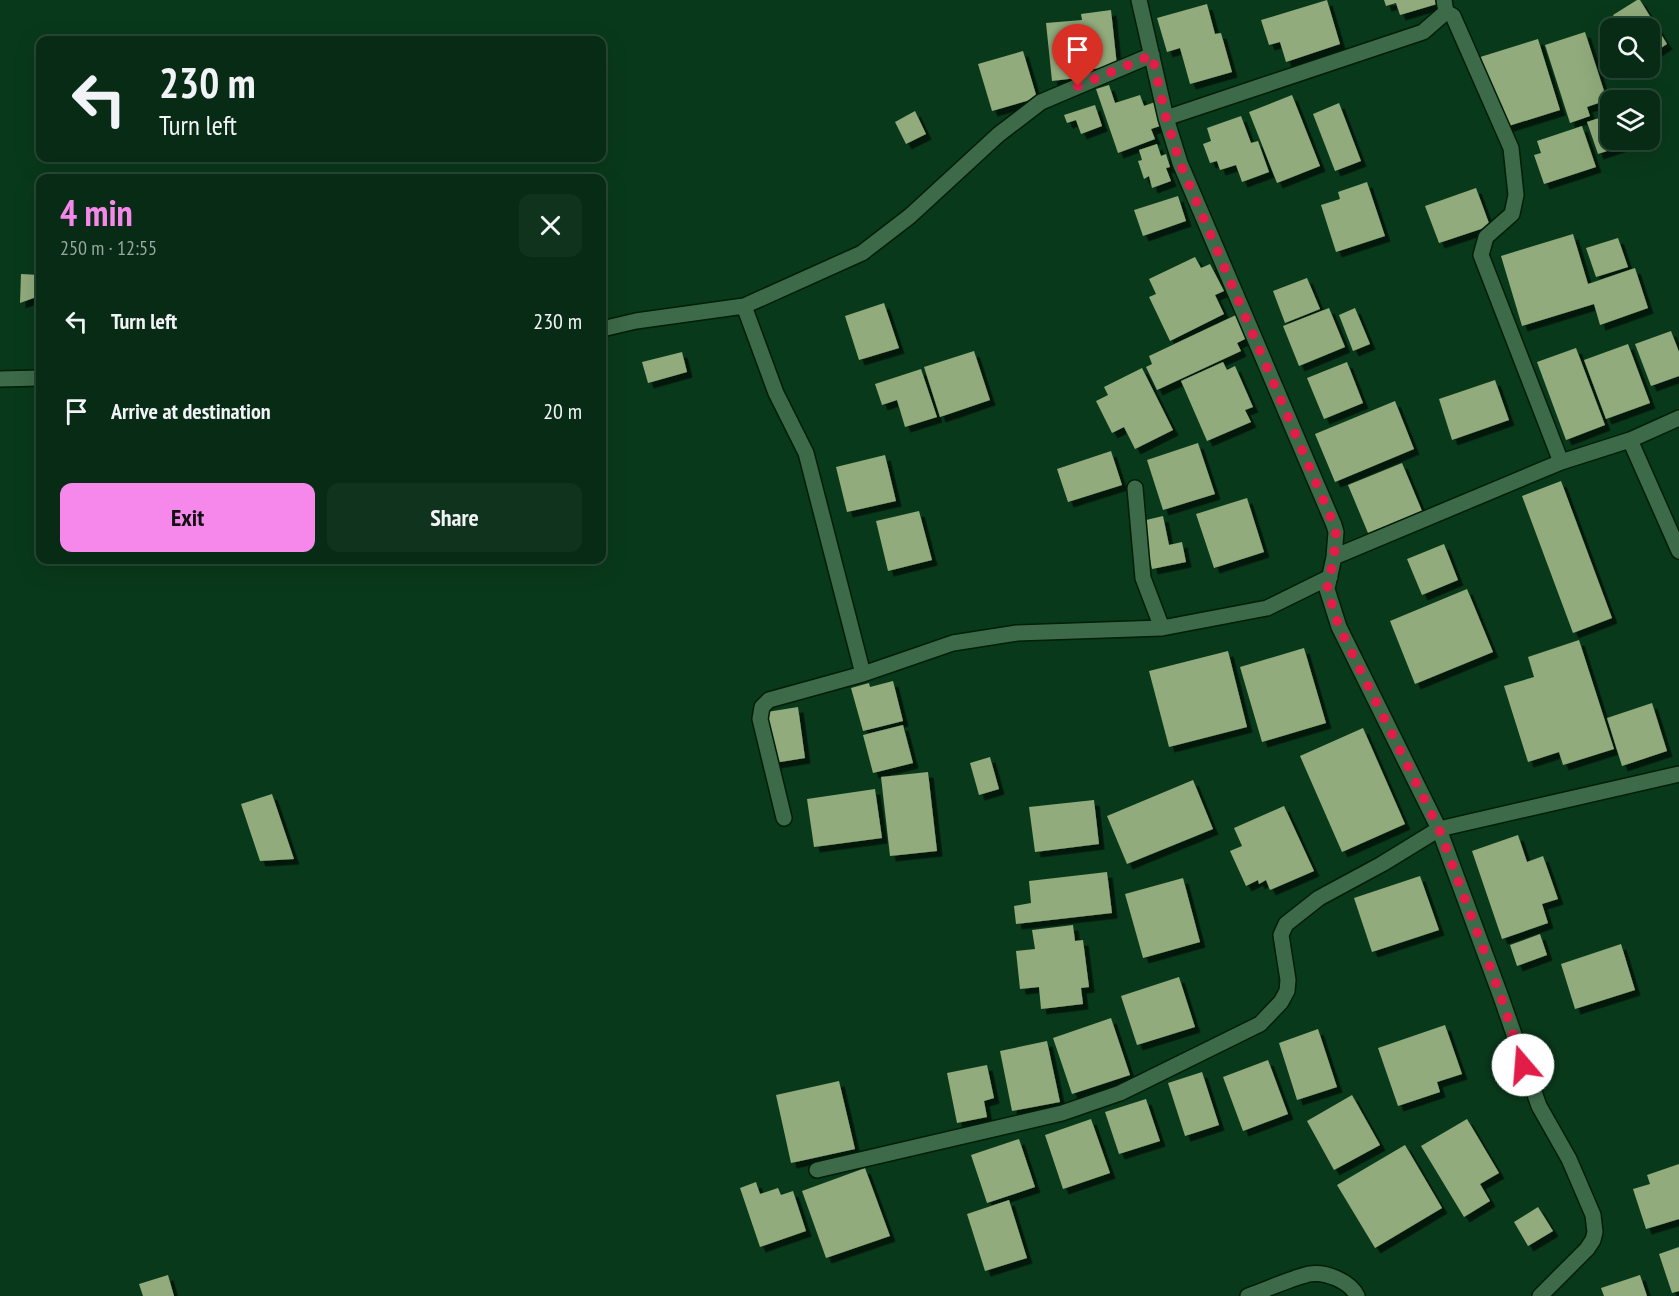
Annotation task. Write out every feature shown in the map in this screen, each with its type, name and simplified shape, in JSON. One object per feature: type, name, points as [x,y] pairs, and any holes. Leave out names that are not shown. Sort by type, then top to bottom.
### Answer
[{"type":"street","points":[[1139,0],[1166,118],[1180,163],[1334,525],[1336,532],[1334,557],[1327,589],[1339,627],[1439,829],[1539,1106],[1569,1159],[1593,1215],[1593,1240],[1587,1249],[1540,1296]]},
{"type":"street","points":[[1166,118],[1423,32],[1445,6],[1453,16],[1511,148],[1516,195],[1512,214],[1486,237],[1481,255],[1561,462]]},
{"type":"street","points":[[606,328],[636,321],[744,306],[862,253],[910,216],[998,135],[1041,102],[1152,55]]},
{"type":"street","points":[[744,306],[776,393],[806,453],[863,674]]},
{"type":"street","points":[[0,379],[36,378]]},
{"type":"street","points":[[1334,557],[1561,462],[1630,440],[1679,417]]},
{"type":"street","points":[[1630,440],[1679,551]]},
{"type":"street","points":[[1135,488],[1143,578],[1162,628]]},
{"type":"street","points":[[784,818],[760,719],[762,707],[769,700],[863,674],[953,643],[1017,633],[1162,628],[1267,608],[1330,577]]},
{"type":"street","points":[[817,1170],[1062,1113],[1120,1093],[1260,1024],[1281,1002],[1287,991],[1288,980],[1281,935],[1286,924],[1319,898],[1382,864],[1439,829],[1679,774]]},
{"type":"street","points":[[1248,1296],[1312,1273],[1341,1279],[1353,1288],[1357,1296]]},
{"type":"building","points":[[1327,0],[1340,44],[1286,62],[1280,42],[1269,45],[1261,20]]},
{"type":"building","points":[[1384,0],[1435,0],[1437,4],[1400,15],[1396,3],[1386,6]]},
{"type":"building","points":[[1640,0],[1651,18],[1615,18],[1613,15]]},
{"type":"building","points":[[1207,4],[1215,34],[1221,33],[1232,72],[1190,84],[1180,48],[1167,52],[1157,18]]},
{"type":"building","points":[[1111,10],[1117,66],[1093,69],[1093,76],[1052,81],[1046,23],[1082,20],[1081,14]]},
{"type":"building","points":[[1585,32],[1604,90],[1600,90],[1600,102],[1587,107],[1590,116],[1570,123],[1545,45]]},
{"type":"building","points":[[1660,33],[1667,44],[1660,49]]},
{"type":"building","points":[[1538,39],[1560,110],[1499,129],[1477,58]]},
{"type":"building","points":[[1023,51],[1037,98],[992,111],[978,64]]},
{"type":"building","points":[[1109,85],[1115,103],[1140,95],[1144,106],[1155,102],[1163,125],[1151,129],[1155,139],[1118,153],[1096,89]]},
{"type":"building","points":[[1292,95],[1320,166],[1277,183],[1249,112]]},
{"type":"building","points":[[1339,103],[1361,161],[1335,171],[1313,114]]},
{"type":"building","points":[[1095,105],[1102,126],[1081,134],[1076,120],[1067,123],[1064,115]]},
{"type":"building","points":[[915,111],[926,134],[906,144],[895,122]]},
{"type":"building","points":[[1241,116],[1251,143],[1258,141],[1269,172],[1242,182],[1236,165],[1220,170],[1217,161],[1210,163],[1203,144],[1211,141],[1207,128]]},
{"type":"building","points":[[1600,118],[1600,150],[1610,150],[1598,154],[1587,122]]},
{"type":"building","points":[[1582,126],[1596,167],[1544,184],[1534,155],[1541,153],[1537,141]]},
{"type":"building","points":[[1157,144],[1161,156],[1166,154],[1170,167],[1166,168],[1171,181],[1152,188],[1149,176],[1144,179],[1138,161],[1142,160],[1139,150]]},
{"type":"building","points":[[1367,182],[1385,236],[1336,252],[1321,205],[1340,199],[1338,192]]},
{"type":"building","points":[[1476,188],[1490,226],[1439,243],[1425,206]]},
{"type":"building","points":[[1178,196],[1186,221],[1143,236],[1134,210]]},
{"type":"building","points":[[1573,234],[1588,284],[1635,268],[1648,308],[1600,325],[1594,304],[1522,326],[1501,256]]},
{"type":"building","points":[[1618,238],[1628,267],[1596,277],[1586,248]]},
{"type":"building","points":[[1195,257],[1201,268],[1210,264],[1224,291],[1215,295],[1224,314],[1170,341],[1149,297],[1156,294],[1149,279]]},
{"type":"building","points":[[21,274],[36,275],[36,297],[20,303]]},
{"type":"building","points":[[1307,278],[1320,309],[1285,323],[1273,291]]},
{"type":"building","points":[[884,303],[899,348],[859,360],[845,316]]},
{"type":"building","points":[[1329,308],[1345,347],[1299,366],[1283,326]]},
{"type":"building","points":[[1355,308],[1370,344],[1353,351],[1339,315]]},
{"type":"building","points":[[1236,315],[1247,338],[1237,343],[1241,351],[1157,390],[1146,367],[1152,364],[1149,356]]},
{"type":"building","points":[[1671,331],[1679,352],[1679,376],[1651,386],[1635,344]]},
{"type":"building","points":[[1628,344],[1650,403],[1606,419],[1584,360]]},
{"type":"building","points":[[1576,348],[1605,425],[1566,440],[1537,362]]},
{"type":"building","points":[[974,351],[990,400],[940,417],[924,367]]},
{"type":"building","points":[[682,352],[687,372],[648,383],[642,362]]},
{"type":"building","points":[[1223,362],[1227,370],[1235,366],[1253,407],[1245,410],[1251,422],[1207,441],[1181,381]]},
{"type":"building","points":[[1347,362],[1363,403],[1324,419],[1307,378]]},
{"type":"building","points":[[1142,368],[1173,430],[1135,449],[1124,427],[1112,433],[1096,401],[1108,395],[1104,387]]},
{"type":"building","points":[[921,369],[937,417],[905,427],[897,400],[882,405],[875,384]]},
{"type":"building","points":[[1495,380],[1509,420],[1452,440],[1439,399]]},
{"type":"building","points":[[1395,401],[1414,449],[1335,482],[1315,434]]},
{"type":"building","points":[[1198,443],[1215,494],[1163,510],[1147,460]]},
{"type":"building","points":[[1111,451],[1122,485],[1068,502],[1057,469]]},
{"type":"building","points":[[885,455],[896,501],[847,512],[836,467]]},
{"type":"building","points":[[1402,463],[1422,511],[1368,533],[1348,485]]},
{"type":"building","points":[[1561,481],[1612,618],[1573,633],[1522,496]]},
{"type":"building","points":[[1247,498],[1264,552],[1214,568],[1196,514]]},
{"type":"building","points":[[919,511],[932,560],[888,571],[876,521]]},
{"type":"building","points":[[1163,516],[1169,545],[1182,542],[1186,562],[1152,569],[1142,521]]},
{"type":"building","points":[[1444,544],[1458,580],[1422,595],[1407,559]]},
{"type":"building","points":[[1467,589],[1493,652],[1415,684],[1390,621]]},
{"type":"building","points":[[1579,640],[1614,749],[1563,765],[1559,752],[1528,762],[1504,686],[1534,677],[1528,657]]},
{"type":"building","points":[[1304,648],[1326,723],[1262,742],[1240,667]]},
{"type":"building","points":[[1228,651],[1247,727],[1169,747],[1149,671]]},
{"type":"building","points":[[893,681],[903,721],[863,731],[851,688],[869,683],[870,687]]},
{"type":"building","points":[[1652,703],[1667,751],[1622,766],[1607,718]]},
{"type":"building","points":[[798,707],[805,758],[774,763],[767,712]]},
{"type":"building","points":[[903,725],[913,763],[873,773],[863,735]]},
{"type":"building","points":[[1363,728],[1405,824],[1342,852],[1300,756]]},
{"type":"building","points":[[990,757],[999,789],[979,795],[970,763]]},
{"type":"building","points":[[928,772],[937,851],[890,856],[881,777]]},
{"type":"building","points":[[1193,780],[1213,829],[1127,864],[1107,816]]},
{"type":"building","points":[[875,789],[882,838],[814,847],[807,799]]},
{"type":"building","points":[[272,794],[294,859],[260,861],[241,804]]},
{"type":"building","points":[[1094,800],[1099,844],[1035,852],[1029,807]]},
{"type":"building","points":[[1284,806],[1314,871],[1270,890],[1266,880],[1259,884],[1258,880],[1246,886],[1230,851],[1242,846],[1234,828]]},
{"type":"building","points":[[1518,835],[1527,862],[1543,856],[1558,899],[1542,904],[1548,923],[1502,939],[1472,851]]},
{"type":"building","points":[[1107,872],[1112,913],[1016,924],[1014,906],[1031,903],[1029,881]]},
{"type":"building","points":[[1420,876],[1439,930],[1372,952],[1354,898]]},
{"type":"building","points":[[1183,878],[1200,942],[1143,958],[1125,894]]},
{"type":"building","points":[[1073,925],[1075,941],[1083,940],[1089,987],[1081,988],[1083,1004],[1041,1009],[1039,987],[1020,989],[1016,951],[1035,949],[1032,930]]},
{"type":"building","points":[[1540,934],[1547,955],[1517,966],[1510,945]]},
{"type":"building","points":[[1621,944],[1635,990],[1575,1009],[1561,964]]},
{"type":"building","points":[[1179,977],[1195,1027],[1137,1045],[1121,996]]},
{"type":"building","points":[[1111,1018],[1130,1075],[1072,1094],[1053,1038]]},
{"type":"building","points":[[1445,1025],[1462,1074],[1437,1082],[1440,1092],[1398,1106],[1378,1048]]},
{"type":"building","points":[[1318,1029],[1337,1087],[1297,1100],[1279,1043]]},
{"type":"building","points":[[1047,1041],[1060,1102],[1012,1111],[1000,1051]]},
{"type":"building","points":[[1268,1060],[1288,1114],[1243,1131],[1223,1077]]},
{"type":"building","points":[[987,1065],[994,1098],[984,1101],[987,1117],[957,1123],[947,1073]]},
{"type":"building","points":[[1202,1072],[1219,1125],[1185,1136],[1168,1083]]},
{"type":"building","points":[[839,1081],[855,1149],[791,1163],[776,1095]]},
{"type":"building","points":[[1352,1095],[1380,1145],[1334,1170],[1307,1121]]},
{"type":"building","points":[[1146,1099],[1160,1141],[1119,1154],[1105,1112]]},
{"type":"building","points":[[1091,1119],[1110,1173],[1063,1189],[1045,1135]]},
{"type":"building","points":[[1467,1119],[1499,1173],[1480,1184],[1490,1201],[1464,1217],[1421,1146]]},
{"type":"building","points":[[1019,1139],[1035,1187],[987,1203],[971,1155]]},
{"type":"building","points":[[1405,1145],[1442,1208],[1375,1248],[1337,1185]]},
{"type":"building","points":[[1679,1164],[1679,1219],[1646,1229],[1633,1189],[1650,1184],[1647,1175]]},
{"type":"building","points":[[865,1168],[890,1236],[826,1258],[802,1191]]},
{"type":"building","points":[[756,1182],[760,1194],[778,1188],[781,1195],[793,1191],[806,1231],[760,1247],[740,1188]]},
{"type":"building","points":[[1009,1200],[1027,1258],[985,1271],[967,1214]]},
{"type":"building","points":[[1538,1207],[1553,1231],[1528,1246],[1514,1222]]},
{"type":"building","points":[[1679,1247],[1679,1291],[1672,1293],[1659,1254]]},
{"type":"building","points":[[168,1275],[174,1296],[143,1296],[139,1284]]},
{"type":"building","points":[[1640,1275],[1647,1296],[1604,1296],[1601,1288]]},
{"type":"route","points":[[1078,86],[1152,55],[1166,118],[1180,163],[1274,379],[1334,525],[1336,532],[1334,557],[1327,589],[1339,627],[1439,829],[1501,997],[1523,1065]]}]
